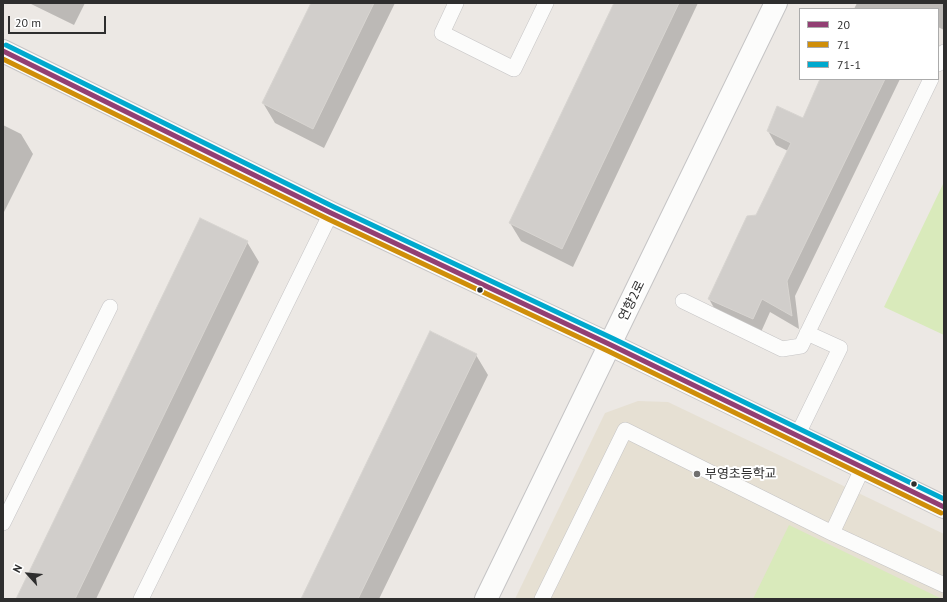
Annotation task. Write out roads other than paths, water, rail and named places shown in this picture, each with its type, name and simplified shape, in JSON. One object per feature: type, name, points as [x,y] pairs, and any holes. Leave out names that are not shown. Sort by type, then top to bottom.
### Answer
[{"type":"street","name":"연향2로","points":[[486,599],[611,345],[776,3]]},
{"type":"street","points":[[3,51],[331,213],[611,345],[944,507]]},
{"type":"lane","points":[[456,3],[442,33],[514,69],[546,3]]},
{"type":"lane","points":[[939,62],[944,52]]},
{"type":"lane","points":[[683,301],[782,349],[801,346],[931,80]]},
{"type":"lane","points":[[141,599],[331,213]]},
{"type":"lane","points":[[3,523],[110,307]]},
{"type":"lane","points":[[797,436],[840,348],[807,333]]},
{"type":"lane","points":[[542,599],[625,430],[832,532],[944,585]]},
{"type":"lane","points":[[832,532],[863,467]]},
{"type":"place","name":"부영초등학교","points":[[697,474]]}]
